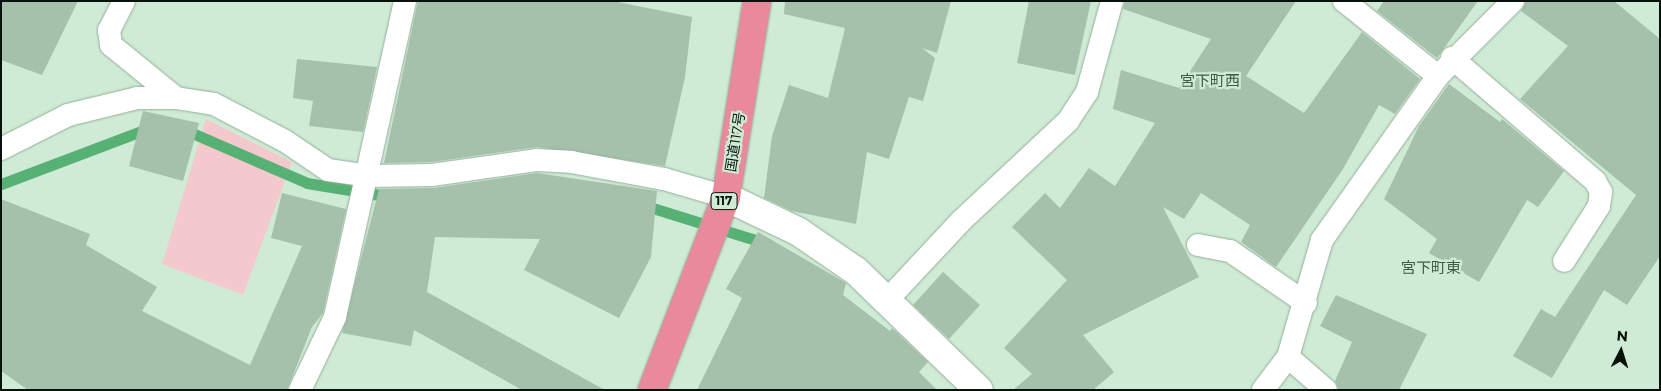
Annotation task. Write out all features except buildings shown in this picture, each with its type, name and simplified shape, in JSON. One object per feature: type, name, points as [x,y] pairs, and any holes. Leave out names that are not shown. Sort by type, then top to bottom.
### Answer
[{"type":"highway","name":"国道117号","points":[[652,390],[726,197],[757,1]]},
{"type":"street","points":[[726,197],[799,232],[889,298],[979,390]]},
{"type":"lane","points":[[124,1],[109,30],[112,45],[176,98]]},
{"type":"lane","points":[[300,390],[335,317],[370,176],[405,1]]},
{"type":"lane","points":[[889,298],[962,220],[1068,121],[1087,92],[1112,1]]},
{"type":"lane","points":[[1344,1],[1438,76]]},
{"type":"lane","points":[[1263,390],[1288,357],[1306,304],[1322,240],[1452,58],[1513,1]]},
{"type":"lane","points":[[1452,58],[1595,181],[1601,192],[1599,206],[1564,261]]},
{"type":"lane","points":[[1,149],[68,115],[136,98],[176,98],[214,104],[285,140],[328,170],[370,176],[432,175],[536,160],[571,162],[664,179],[726,197]]},
{"type":"lane","points":[[1198,245],[1230,252],[1306,304]]},
{"type":"lane","points":[[1288,357],[1326,390]]},
{"type":"shaded area","points":[[206,119],[292,162],[243,295],[162,264]]},
{"type":"waterway","points":[[1,184],[152,127]]},
{"type":"waterway","points":[[183,129],[307,183],[392,197]]},
{"type":"waterway","points":[[643,205],[768,244]]},
{"type":"district","name":"宮下町西","points":[[1210,81]]},
{"type":"district","name":"宮下町東","points":[[1431,268]]}]
